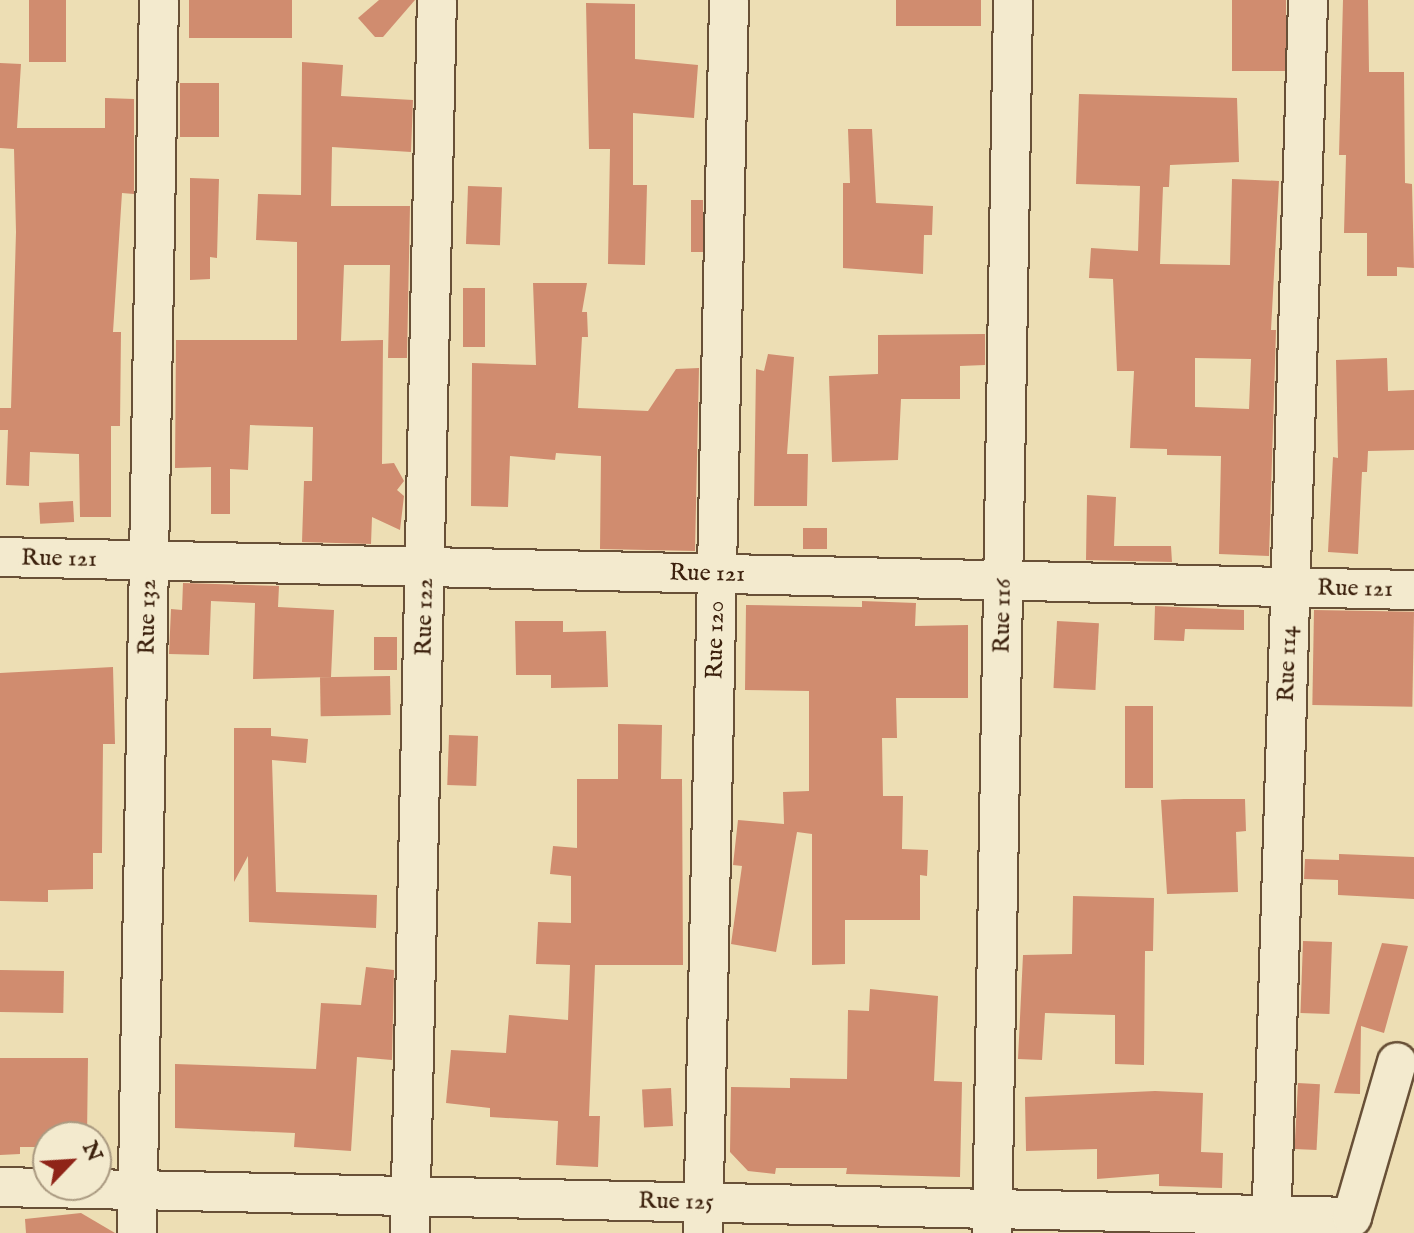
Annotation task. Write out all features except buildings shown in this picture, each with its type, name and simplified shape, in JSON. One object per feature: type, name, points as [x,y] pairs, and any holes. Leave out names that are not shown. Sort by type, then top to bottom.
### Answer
[{"type":"street","name":"Rue 132","points":[[137,1233],[159,0]]},
{"type":"street","name":"Rue 122","points":[[411,1215],[437,0]]},
{"type":"street","name":"Rue 120","points":[[703,1218],[729,0]]},
{"type":"street","name":"Rue 116","points":[[992,1221],[1013,0]]},
{"type":"street","name":"Rue 114","points":[[1271,1224],[1308,0]]},
{"type":"street","name":"Rue 121","points":[[0,557],[1414,590]]},
{"type":"street","name":"Rue 125","points":[[0,1187],[138,1191],[411,1215],[1271,1224],[1352,1217],[1397,1062]]}]
